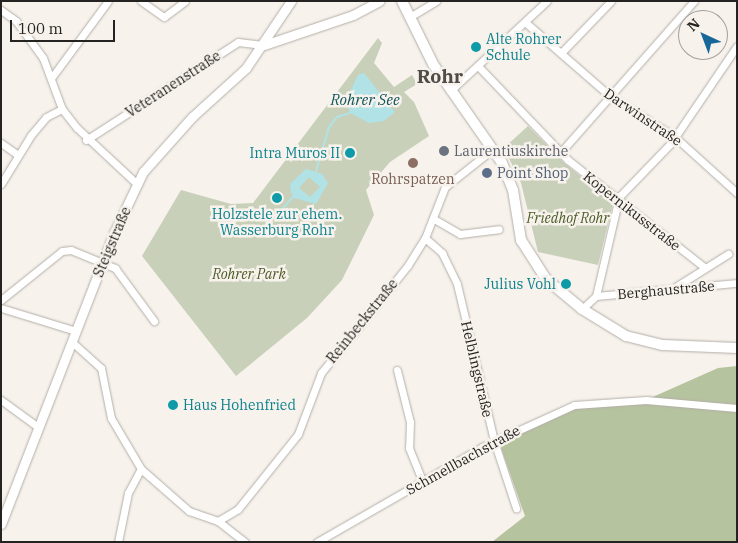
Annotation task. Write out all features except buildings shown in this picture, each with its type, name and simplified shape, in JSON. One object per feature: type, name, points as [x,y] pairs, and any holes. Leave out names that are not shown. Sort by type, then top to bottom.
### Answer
[{"type":"main road","points":[[404,3],[413,15],[428,54],[450,91],[493,149],[509,176],[527,254],[546,279],[582,309],[618,332],[645,342],[737,348]]},
{"type":"street","points":[[52,77],[108,1]]},
{"type":"street","points":[[141,1],[164,17],[184,1]]},
{"type":"street","name":"Steigstraße","points":[[1,524],[103,262],[137,184],[166,144],[236,79],[263,45],[291,1]]},
{"type":"street","points":[[263,45],[353,16],[379,1]]},
{"type":"street","points":[[413,15],[436,1]]},
{"type":"street","points":[[450,91],[479,67],[547,1]]},
{"type":"street","points":[[561,54],[611,1]]},
{"type":"street","points":[[560,153],[694,1]]},
{"type":"street","points":[[1,10],[16,21],[52,77],[62,109],[86,140],[137,184]]},
{"type":"street","name":"Darwinstraße","points":[[525,22],[611,97],[675,137],[737,193]]},
{"type":"street","points":[[274,26],[283,37]]},
{"type":"street","name":"Veteranenstraße","points":[[86,140],[138,109],[238,42],[263,45]]},
{"type":"street","points":[[582,309],[596,296],[617,200],[675,137],[735,52]]},
{"type":"street","name":"Kopernikusstraße","points":[[479,67],[560,153],[704,267]]},
{"type":"street","points":[[1,184],[18,155],[46,118],[62,109]]},
{"type":"street","points":[[1,143],[18,155]]},
{"type":"street","name":"Reinbeckstraße","points":[[218,521],[238,508],[298,434],[325,367],[425,238],[445,187],[493,149]]},
{"type":"street","points":[[434,219],[460,234],[499,229]]},
{"type":"street","name":"Helblingstraße","points":[[425,238],[442,253],[458,284],[494,441],[516,508]]},
{"type":"street","points":[[1,300],[62,251],[71,250],[103,262],[124,275],[154,321]]},
{"type":"street","points":[[666,292],[728,254]]},
{"type":"street","name":"Berghaustraße","points":[[596,296],[666,292],[737,284]]},
{"type":"street","points":[[1,308],[76,331]]},
{"type":"street","points":[[72,342],[101,368],[111,418],[141,469],[189,511],[218,521],[245,542]]},
{"type":"street","points":[[397,370],[410,422],[408,448],[423,482]]},
{"type":"street","points":[[1,400],[38,427]]},
{"type":"street","name":"Schmellbachstraße","points":[[322,540],[494,441],[574,405],[607,400],[658,401],[737,408]]},
{"type":"street","points":[[118,542],[128,493],[141,469]]},
{"type":"green space","name":"Rohrer Park","points":[[378,38],[382,43],[374,63],[394,87],[412,75],[417,84],[404,92],[414,102],[429,136],[390,162],[366,190],[374,215],[342,280],[307,318],[236,376],[142,256],[181,190],[231,204],[253,203]]},
{"type":"green space","name":"Friedhof Rohr","points":[[528,126],[564,163],[613,203],[598,265],[538,252],[521,183],[504,148]]},
{"type":"green space","points":[[737,366],[737,542],[492,542],[525,516],[500,445],[494,441],[574,405],[646,400],[718,368]]},
{"type":"water","name":"Rohrer See","points":[[364,73],[395,112],[384,121],[369,123],[350,113],[346,100],[358,75]]},
{"type":"water","points":[[306,169],[322,174],[328,183],[316,204],[294,198],[290,184]],"holes":[[[309,177],[320,187],[310,197],[299,188]]]},
{"type":"waterway","points":[[316,171],[329,127],[337,117],[350,113]]},
{"type":"waterway","points":[[257,220],[278,214],[293,197]]},
{"type":"place","name":"Alte Rohrer Schule","points":[[476,47]]},
{"type":"place","name":"Laurentiuskirche","points":[[444,151]]},
{"type":"place","name":"Intra Muros II","points":[[350,153]]},
{"type":"place","name":"Rohrspatzen","points":[[413,163]]},
{"type":"place","name":"Point Shop","points":[[487,173]]},
{"type":"place","name":"Holzstele zur ehem. Wasserburg Rohr","points":[[277,198]]},
{"type":"place","name":"Julius Vohl","points":[[566,284]]},
{"type":"place","name":"Haus Hohenfried","points":[[173,405]]},
{"type":"district","name":"Rohr","points":[[440,77]]}]
